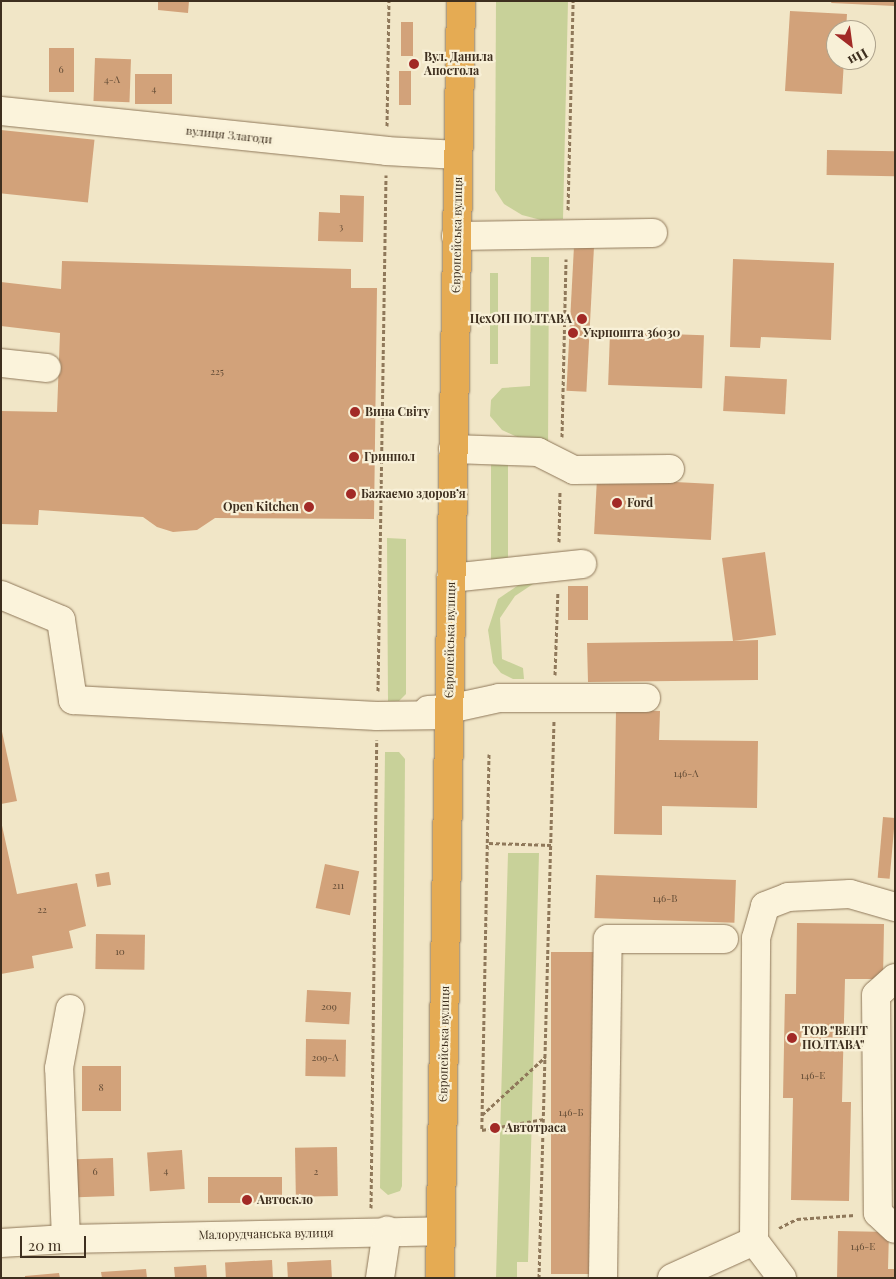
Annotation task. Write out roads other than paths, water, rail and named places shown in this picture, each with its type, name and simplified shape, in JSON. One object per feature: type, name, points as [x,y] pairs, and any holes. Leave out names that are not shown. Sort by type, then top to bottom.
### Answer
[{"type":"highway","name":"Європейська вулиця","points":[[440,1278],[461,1]]},
{"type":"street","name":"вулиця Злагоди","points":[[1,111],[386,151],[458,155]]},
{"type":"street","points":[[456,236],[653,233]]},
{"type":"street","points":[[1,363],[47,368]]},
{"type":"street","points":[[453,449],[538,452],[574,470],[670,469]]},
{"type":"street","points":[[451,578],[570,565]]},
{"type":"street","points":[[1,595],[61,620],[72,700],[320,713],[377,714],[449,712],[499,698],[646,698]]},
{"type":"street","points":[[782,1278],[754,1240],[756,938],[765,906],[788,898],[850,894],[895,906]]},
{"type":"street","points":[[603,1278],[608,939],[724,938]]},
{"type":"street","points":[[886,1221],[876,995],[895,978]]},
{"type":"street","points":[[66,1239],[59,1068],[70,1009]]},
{"type":"street","points":[[380,1278],[387,1231]]},
{"type":"street","name":"Малорудчанська вулиця","points":[[1,1243],[66,1239],[441,1231]]},
{"type":"street","points":[[672,1278],[754,1240]]},
{"type":"place","name":"Вул. Данила Апостола","points":[[414,64]]},
{"type":"place","name":"ЦехОП ПОЛТАВА","points":[[582,319]]},
{"type":"place","name":"Укрпошта 36030","points":[[573,333]]},
{"type":"place","name":"Вина Світу","points":[[355,412]]},
{"type":"place","name":"Гринпол","points":[[354,457]]},
{"type":"place","name":"Бажаємо здоровʼя","points":[[351,494]]},
{"type":"place","name":"Ford","points":[[617,503]]},
{"type":"place","name":"Open Kitchen","points":[[309,507]]},
{"type":"place","name":"ТОВ \"ВЕНТ ПОЛТАВА\"","points":[[792,1038]]},
{"type":"place","name":"Автотраса","points":[[495,1128]]},
{"type":"place","name":"Автоскло","points":[[247,1200]]}]
